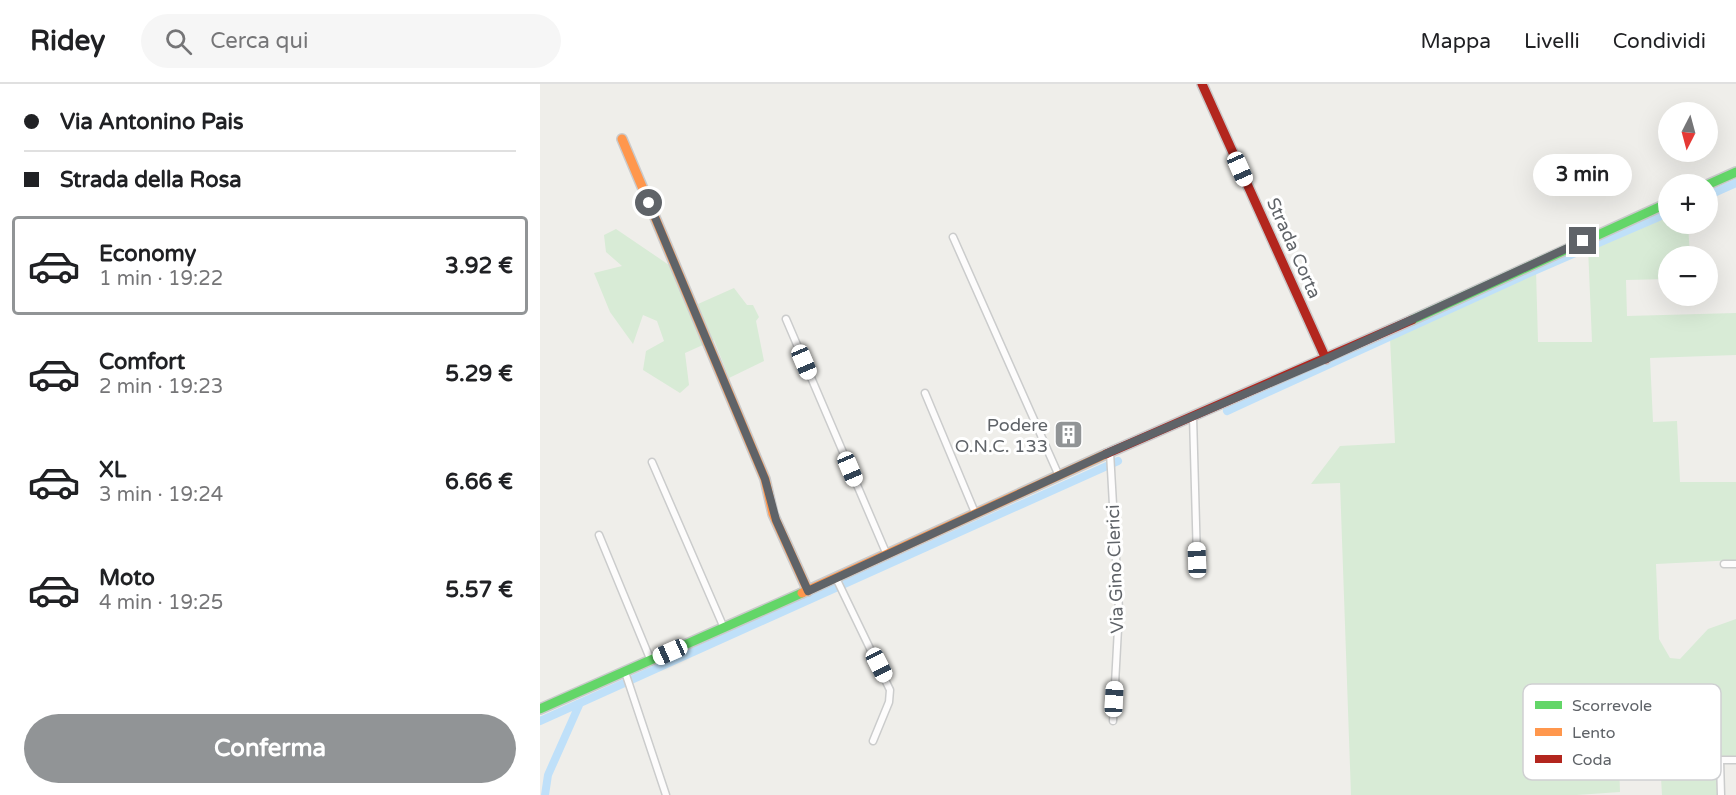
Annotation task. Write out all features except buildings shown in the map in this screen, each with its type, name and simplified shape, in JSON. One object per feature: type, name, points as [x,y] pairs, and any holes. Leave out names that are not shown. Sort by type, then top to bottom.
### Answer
[{"type":"street","name":"Strada Corta","points":[[1202,84],[1326,359]]},
{"type":"street","points":[[622,139],[765,479],[776,520],[808,591]]},
{"type":"street","points":[[1718,180],[1736,172]]},
{"type":"street","points":[[540,709],[808,591],[1110,452],[1326,359],[1658,208]]},
{"type":"street","points":[[953,237],[1059,476]]},
{"type":"street","points":[[786,318],[887,555]]},
{"type":"street","points":[[925,393],[976,515]]},
{"type":"street","points":[[1193,416],[1197,560]]},
{"type":"street","name":"Via Gino Clerici","points":[[1110,452],[1119,610],[1113,721]]},
{"type":"street","points":[[652,462],[724,628]]},
{"type":"street","points":[[599,535],[651,661]]},
{"type":"street","points":[[1724,564],[1736,564]]},
{"type":"street","points":[[836,578],[890,690],[889,702],[873,741]]},
{"type":"street","points":[[625,672],[666,795]]},
{"type":"street","points":[[1721,780],[1721,795]]},
{"type":"green space","points":[[1658,217],[1658,234],[1689,234],[1689,246],[1658,246],[1658,279],[1626,280],[1627,316],[1736,313],[1736,355],[1650,358],[1653,422],[1677,421],[1680,482],[1736,482],[1736,560],[1656,564],[1659,639],[1670,658],[1680,659],[1708,629],[1736,619],[1736,756],[1721,757],[1721,684],[1523,684],[1523,780],[1620,780],[1620,792],[1577,795],[1351,795],[1340,483],[1311,484],[1340,446],[1395,443],[1390,338],[1536,270],[1538,342],[1592,342],[1588,247]]},
{"type":"green space","points":[[616,229],[669,265],[693,318],[702,316],[698,304],[734,288],[747,305],[753,305],[759,317],[756,321],[764,361],[729,378],[714,340],[685,353],[689,385],[680,393],[643,370],[646,351],[664,341],[657,321],[643,315],[633,344],[610,312],[594,273],[622,266],[606,252],[604,235]]},
{"type":"green space","points":[[1661,780],[1717,780],[1717,795],[1662,795]]},
{"type":"waterway","points":[[1718,191],[1736,183]]},
{"type":"waterway","points":[[1227,411],[1536,270],[1658,217]]},
{"type":"waterway","points":[[540,721],[1118,461]]},
{"type":"waterway","points":[[545,795],[548,775],[580,703]]},
{"type":"traffic: fast","points":[[1718,180],[1736,172]]},
{"type":"traffic: fast","points":[[1412,320],[1658,208]]},
{"type":"traffic: fast","points":[[540,709],[802,593]]},
{"type":"traffic: slow","points":[[622,139],[765,479],[773,514],[808,591]]},
{"type":"traffic: slow","points":[[802,593],[1106,454]]},
{"type":"traffic: jam","points":[[1202,84],[1326,359]]},
{"type":"traffic: jam","points":[[1106,454],[1412,320]]},
{"type":"place","name":"Podere O.N.C. 133","points":[[1069,435]]},
{"type":"route","points":[[649,203],[765,479],[776,520],[808,591],[1110,452],[1326,359],[1583,241]]}]
